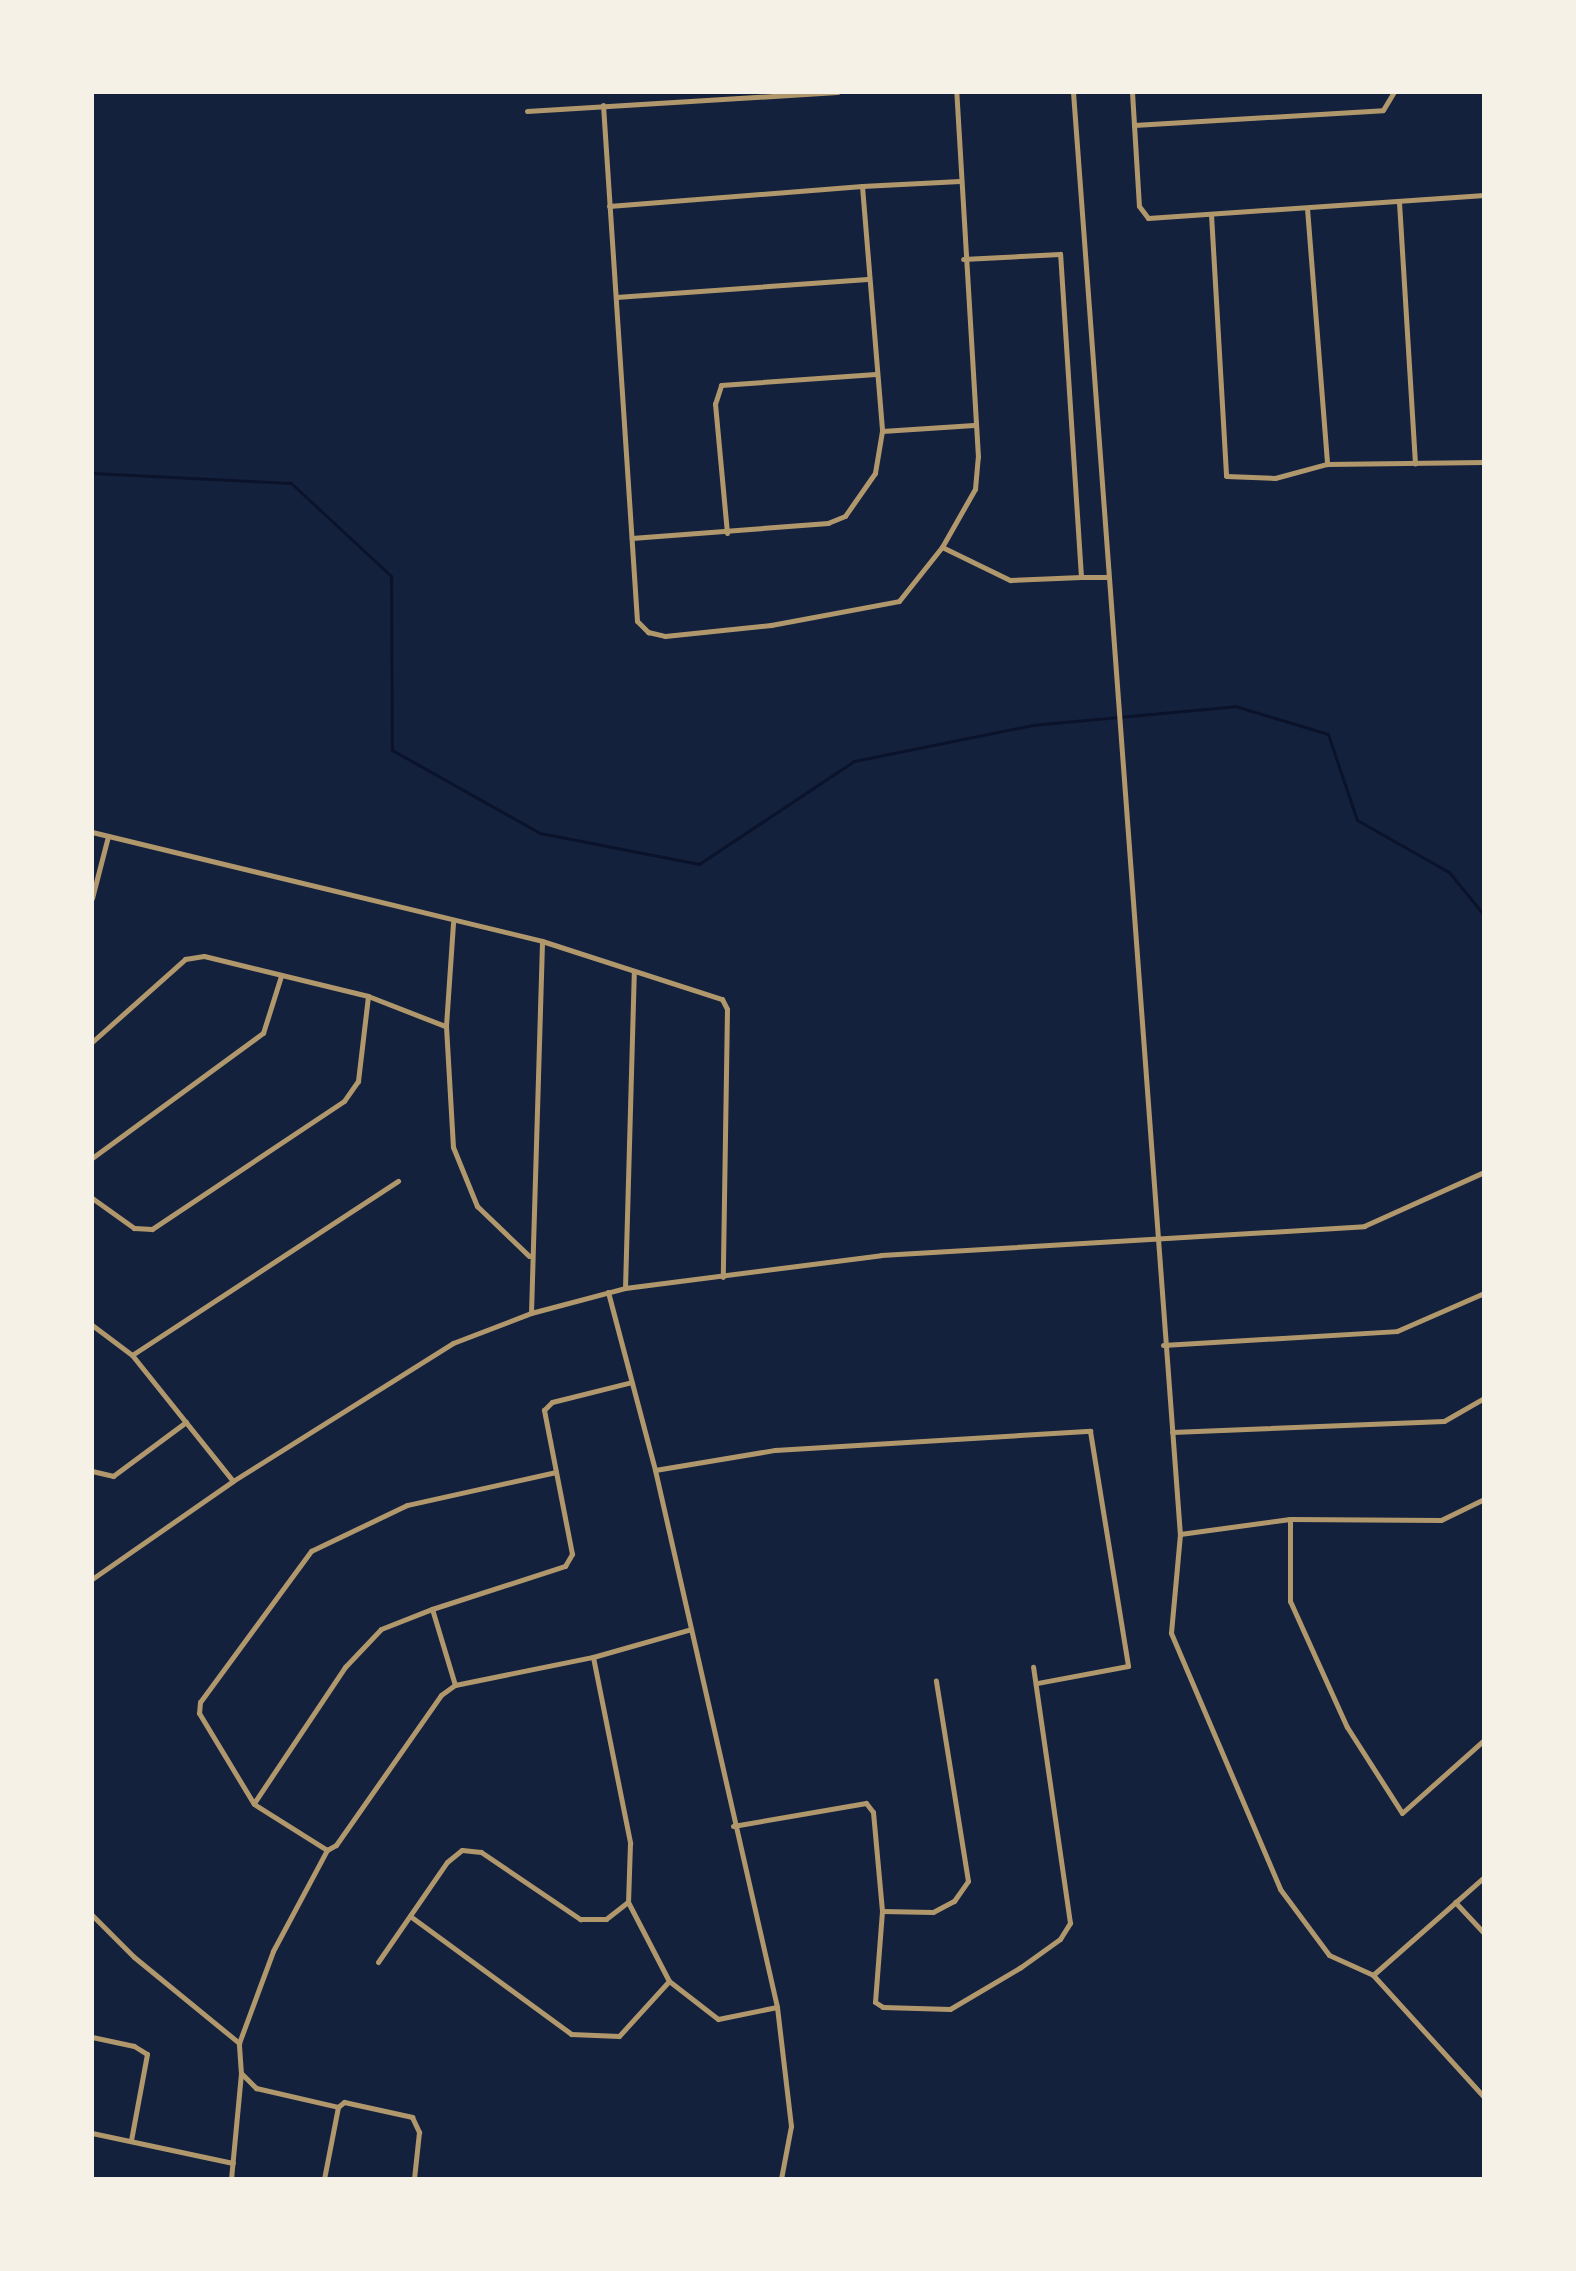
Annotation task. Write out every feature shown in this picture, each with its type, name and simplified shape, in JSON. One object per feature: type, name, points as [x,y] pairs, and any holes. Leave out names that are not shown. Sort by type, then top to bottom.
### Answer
[{"type":"street","points":[[527,111],[837,92]]},
{"type":"street","points":[[603,105],[637,621],[648,632],[665,636],[884,606],[912,590],[942,547],[978,475],[963,259],[956,92]]},
{"type":"street","points":[[1073,92],[1163,1345],[1180,1534],[1171,1633],[1191,1689],[1280,1889],[1329,1955],[1373,1975],[1484,2097]]},
{"type":"street","points":[[1132,92],[1142,213],[1154,219],[1484,195]]},
{"type":"street","points":[[1134,125],[1383,110],[1394,92]]},
{"type":"street","points":[[609,206],[960,181]]},
{"type":"street","points":[[632,538],[828,523],[845,516],[875,473],[882,431],[867,279],[862,186]]},
{"type":"street","points":[[1399,201],[1415,464]]},
{"type":"street","points":[[1307,208],[1327,464]]},
{"type":"street","points":[[1211,214],[1226,476],[1275,478],[1327,464],[1484,462]]},
{"type":"street","points":[[963,259],[1060,254],[1081,577]]},
{"type":"street","points":[[616,297],[867,279]]},
{"type":"street","points":[[727,533],[715,404],[721,385],[876,374]]},
{"type":"street","points":[[882,431],[974,425]]},
{"type":"street","points":[[942,547],[1010,580],[1107,577]]},
{"type":"street","points":[[92,832],[453,923],[542,941],[722,999],[727,1009],[723,1277]]},
{"type":"street","points":[[92,898],[108,836]]},
{"type":"street","points":[[453,923],[446,1026],[453,1147],[477,1206],[530,1257]]},
{"type":"street","points":[[531,1313],[530,1257],[542,941]]},
{"type":"street","points":[[92,1042],[185,959],[204,956],[368,996],[446,1026]]},
{"type":"street","points":[[625,1288],[634,972]]},
{"type":"street","points":[[92,1158],[263,1033],[281,976]]},
{"type":"street","points":[[92,1198],[134,1228],[152,1229],[344,1101],[358,1081],[368,996]]},
{"type":"street","points":[[92,1579],[233,1481],[453,1343],[531,1313],[625,1288],[881,1255],[1157,1236],[1364,1226],[1484,1172]]},
{"type":"street","points":[[132,1355],[398,1181]]},
{"type":"street","points":[[608,1292],[655,1470],[733,1826],[777,2007],[791,2126],[781,2179]]},
{"type":"street","points":[[1163,1345],[1397,1331],[1484,1293]]},
{"type":"street","points":[[92,1325],[132,1355],[233,1481]]},
{"type":"street","points":[[254,1804],[345,1667],[381,1629],[432,1609],[565,1566],[572,1554],[544,1410],[552,1402],[632,1382]]},
{"type":"street","points":[[1172,1432],[1444,1421],[1484,1398]]},
{"type":"street","points":[[92,1471],[113,1476],[186,1422]]},
{"type":"street","points":[[655,1470],[775,1450],[1090,1431],[1128,1666],[1037,1683]]},
{"type":"street","points":[[327,1850],[254,1804],[207,1727],[200,1702],[311,1551],[407,1505],[556,1472]]},
{"type":"street","points":[[1180,1534],[1290,1519],[1441,1520],[1484,1499]]},
{"type":"street","points":[[1290,1519],[1290,1601],[1347,1727],[1402,1813],[1484,1740]]},
{"type":"street","points":[[432,1609],[455,1685]]},
{"type":"street","points":[[231,2179],[241,2074],[239,2043],[278,1938],[327,1850],[336,1845],[441,1695],[455,1685],[593,1657],[691,1629]]},
{"type":"street","points":[[593,1657],[630,1843],[628,1902],[669,1981],[718,2019],[777,2007]]},
{"type":"street","points":[[733,1826],[866,1803],[873,1812],[882,1911],[874,1993],[883,2007],[950,2009],[1060,1939],[1070,1923],[1071,1901],[1033,1667]]},
{"type":"street","points":[[882,1911],[933,1912],[954,1901],[968,1881],[936,1681]]},
{"type":"street","points":[[378,1962],[447,1862],[462,1850],[481,1852],[580,1919],[606,1919],[628,1902]]},
{"type":"street","points":[[1373,1975],[1484,1877]]},
{"type":"street","points":[[1455,1902],[1484,1933]]},
{"type":"street","points":[[92,1915],[134,1957],[239,2043]]},
{"type":"street","points":[[410,1916],[571,2034],[619,2036],[669,1981]]},
{"type":"street","points":[[92,2037],[134,2046],[147,2054],[131,2140]]},
{"type":"street","points":[[241,2074],[256,2088],[338,2107]]},
{"type":"street","points":[[324,2179],[338,2107],[344,2102],[412,2117],[419,2132],[414,2179]]},
{"type":"street","points":[[92,2133],[233,2163]]},
{"type":"waterway","points":[[92,473],[291,483],[391,576],[392,750],[540,833],[699,864],[854,761],[1032,725],[1235,706],[1328,734],[1357,820],[1449,872],[1484,915]]}]
